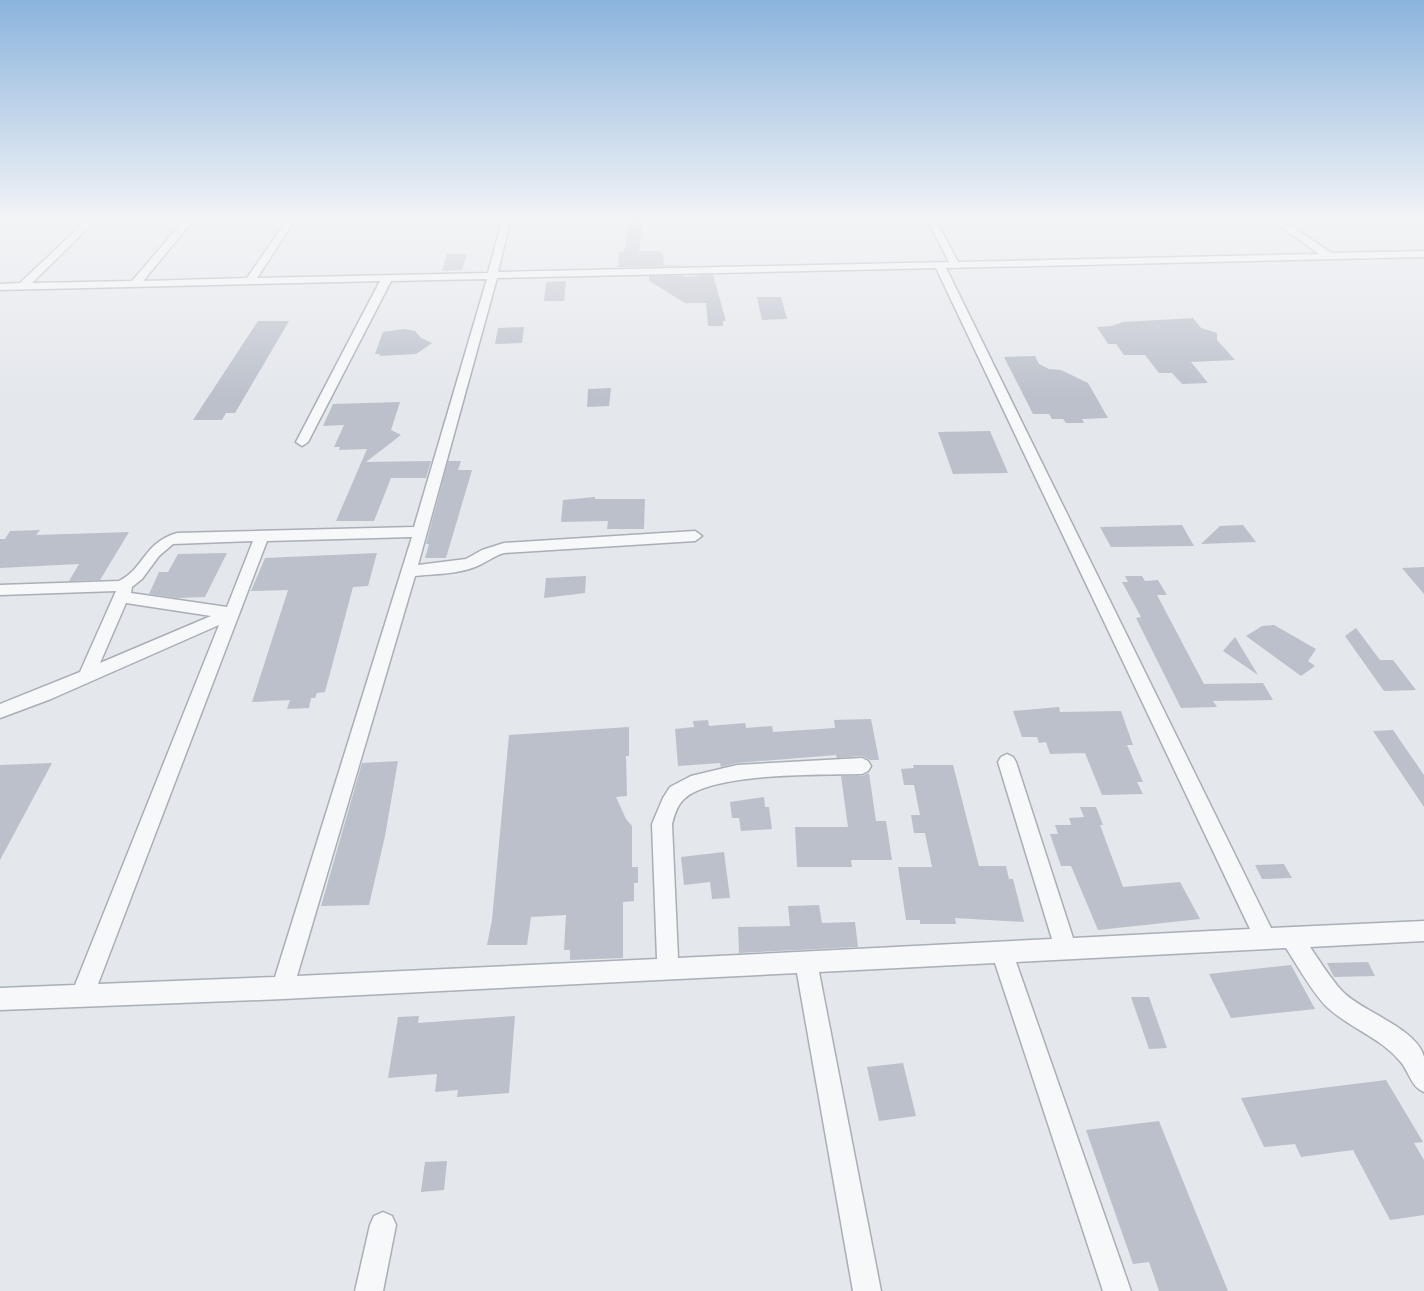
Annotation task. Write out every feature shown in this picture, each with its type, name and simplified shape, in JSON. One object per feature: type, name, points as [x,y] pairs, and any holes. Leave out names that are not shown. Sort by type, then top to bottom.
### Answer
[{"type":"street","points":[[22,287],[32,277]]},
{"type":"street","points":[[135,284],[141,277]]},
{"type":"street","points":[[250,281],[252,277]]},
{"type":"street","points":[[0,288],[426,277]]},
{"type":"street","points":[[282,988],[409,571],[479,328],[491,277]]},
{"type":"street","points":[[953,277],[1266,940]]},
{"type":"street","points":[[302,442],[387,278]]},
{"type":"street","points":[[87,674],[124,591],[165,541],[177,538],[420,532]]},
{"type":"street","points":[[82,996],[262,536]]},
{"type":"street","points":[[409,571],[450,568],[471,563],[486,553],[504,548],[695,536]]},
{"type":"street","points":[[0,590],[121,586],[124,591],[232,613]]},
{"type":"street","points":[[0,711],[45,694],[87,674],[232,613]]},
{"type":"street","points":[[1008,762],[1066,950]]},
{"type":"street","points":[[668,970],[662,824],[668,805],[678,793],[691,784],[719,776],[862,766]]},
{"type":"street","points":[[0,999],[668,970],[1424,931]]},
{"type":"street","points":[[1291,938],[1334,999],[1358,1017],[1389,1034],[1409,1053],[1424,1080]]},
{"type":"street","points":[[1002,953],[1117,1291]]},
{"type":"street","points":[[806,962],[867,1291]]},
{"type":"street","points":[[369,1291],[383,1225]]},
{"type":"building","points":[[649,277],[714,277],[726,321],[723,321],[723,326],[708,326],[706,303],[685,303],[649,281]]},
{"type":"building","points":[[566,281],[564,301],[544,301],[546,282]]},
{"type":"building","points":[[757,297],[781,297],[787,319],[762,320]]},
{"type":"building","points":[[1193,318],[1201,328],[1217,333],[1217,340],[1235,360],[1191,362],[1208,383],[1182,384],[1172,373],[1159,373],[1145,355],[1124,355],[1116,344],[1108,344],[1097,327],[1111,326],[1123,322]]},
{"type":"building","points":[[258,321],[289,321],[235,413],[226,413],[222,420],[193,420]]},
{"type":"building","points":[[524,327],[522,343],[495,344],[498,328]]},
{"type":"building","points":[[404,329],[415,331],[421,338],[432,343],[416,354],[379,356],[380,354],[375,354],[383,332]]},
{"type":"building","points":[[1035,356],[1039,364],[1049,369],[1061,370],[1088,383],[1108,418],[1082,419],[1084,423],[1066,423],[1063,419],[1052,419],[1049,414],[1033,414],[1004,357]]},
{"type":"building","points":[[611,388],[609,406],[587,407],[588,389]]},
{"type":"building","points":[[400,402],[391,430],[401,435],[366,462],[431,461],[426,478],[391,478],[374,521],[336,521],[367,449],[339,450],[340,447],[334,447],[344,425],[323,426],[333,404]]},
{"type":"building","points":[[990,431],[1008,473],[953,474],[938,432]]},
{"type":"building","points":[[448,461],[461,461],[458,470],[472,470],[446,558],[425,558],[429,544],[426,544]]},
{"type":"building","points":[[595,497],[595,499],[645,499],[644,529],[607,529],[608,521],[561,522],[563,500]]},
{"type":"building","points":[[1182,525],[1194,546],[1111,547],[1100,527]]},
{"type":"building","points":[[1243,525],[1256,542],[1201,544],[1220,526]]},
{"type":"building","points":[[40,530],[36,535],[129,532],[100,580],[69,581],[79,564],[0,568],[0,539],[5,539],[10,531]]},
{"type":"building","points":[[227,553],[205,597],[177,598],[149,594],[159,572],[168,572],[178,554]]},
{"type":"building","points":[[377,553],[368,586],[353,587],[325,692],[317,693],[315,698],[311,698],[309,708],[287,709],[290,700],[252,702],[288,590],[251,591],[265,558]]},
{"type":"building","points":[[1424,567],[1424,594],[1402,568]]},
{"type":"building","points":[[586,576],[585,593],[544,598],[546,578]]},
{"type":"building","points":[[1125,576],[1142,576],[1145,581],[1158,580],[1167,595],[1157,595],[1204,684],[1263,683],[1273,700],[1213,701],[1217,707],[1181,708],[1136,618],[1141,617],[1122,582],[1128,582]]},
{"type":"building","points":[[1274,625],[1316,649],[1308,661],[1315,666],[1301,676],[1246,636],[1262,626]]},
{"type":"building","points":[[1356,628],[1380,660],[1393,660],[1416,690],[1384,691],[1345,636]]},
{"type":"building","points":[[1235,637],[1258,675],[1223,651]]},
{"type":"building","points":[[1059,707],[1060,712],[1121,711],[1133,745],[1127,745],[1143,782],[1137,782],[1143,794],[1102,795],[1085,753],[1050,754],[1046,742],[1039,743],[1037,737],[1022,737],[1013,711]]},
{"type":"building","points":[[871,719],[879,760],[870,760],[862,756],[837,758],[836,755],[737,763],[721,767],[720,763],[678,766],[675,729],[694,727],[693,721],[708,720],[709,726],[745,723],[746,728],[772,726],[773,732],[835,728],[834,720]]},
{"type":"building","points":[[629,727],[629,756],[626,756],[627,796],[616,797],[626,819],[632,826],[632,867],[638,867],[638,883],[634,883],[634,901],[623,902],[623,958],[570,960],[570,950],[564,950],[566,915],[531,917],[527,945],[487,945],[492,920],[509,735]]},
{"type":"building","points":[[1393,730],[1424,775],[1424,807],[1373,731]]},
{"type":"building","points":[[398,761],[385,836],[369,905],[321,906],[362,763]]},
{"type":"building","points":[[52,763],[0,860],[0,765]]},
{"type":"building","points":[[913,765],[953,765],[979,866],[1006,866],[1009,879],[1013,879],[1024,922],[955,918],[956,924],[920,924],[920,920],[906,920],[898,867],[932,867],[925,833],[914,833],[911,815],[920,815],[914,785],[904,785],[901,769],[914,768]]},
{"type":"building","points":[[869,773],[876,821],[886,821],[892,860],[851,860],[852,867],[797,867],[795,827],[848,827],[841,776],[862,776]]},
{"type":"building","points":[[764,797],[765,807],[769,807],[772,829],[741,831],[739,818],[732,818],[730,802]]},
{"type":"building","points":[[1080,807],[1096,807],[1103,825],[1100,825],[1123,887],[1180,882],[1200,919],[1098,930],[1071,866],[1061,866],[1050,834],[1058,834],[1055,825],[1071,825],[1069,818],[1084,817]]},
{"type":"building","points":[[724,852],[730,898],[712,899],[710,882],[684,885],[681,857]]},
{"type":"building","points":[[1284,864],[1292,878],[1262,879],[1255,865]]},
{"type":"building","points":[[819,905],[822,923],[855,922],[858,947],[739,953],[738,927],[790,926],[788,906]]},
{"type":"building","points":[[1368,962],[1375,976],[1334,977],[1327,963]]},
{"type":"building","points":[[1291,965],[1315,1009],[1231,1018],[1209,974]]},
{"type":"building","points":[[1131,997],[1149,997],[1167,1048],[1149,1049]]},
{"type":"building","points":[[419,1016],[418,1023],[515,1016],[509,1093],[457,1097],[458,1090],[435,1092],[437,1074],[388,1078],[398,1017]]},
{"type":"building","points":[[903,1063],[916,1116],[879,1121],[867,1067]]},
{"type":"building","points":[[1386,1080],[1423,1142],[1414,1143],[1424,1160],[1424,1215],[1390,1220],[1353,1150],[1301,1157],[1295,1144],[1264,1147],[1241,1098]]},
{"type":"building","points":[[1159,1121],[1228,1291],[1159,1291],[1149,1262],[1133,1264],[1086,1130]]},
{"type":"building","points":[[447,1161],[444,1190],[421,1192],[425,1162]]}]
